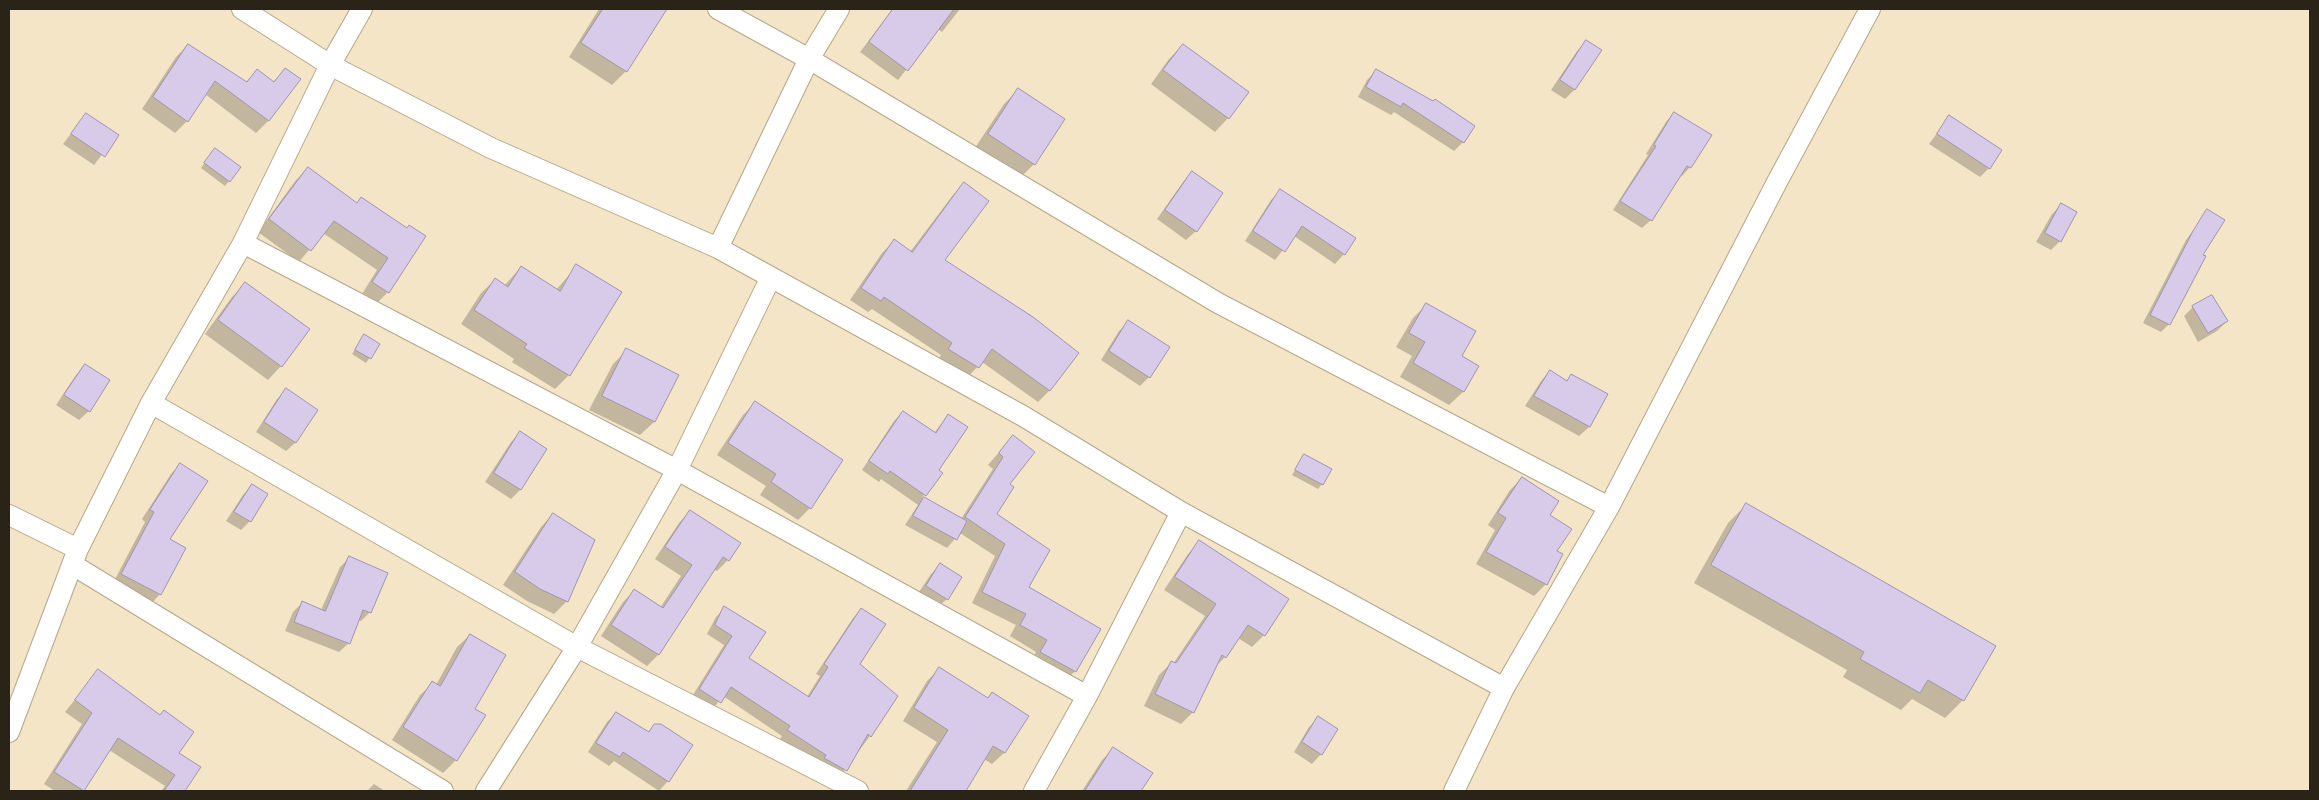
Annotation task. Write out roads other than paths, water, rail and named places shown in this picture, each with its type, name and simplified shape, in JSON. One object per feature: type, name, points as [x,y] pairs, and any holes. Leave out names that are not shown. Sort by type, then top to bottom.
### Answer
[{"type":"street","points":[[242,9],[330,65],[491,148],[718,248],[1023,416],[1182,512],[1504,688]]},
{"type":"street","points":[[9,732],[76,557],[151,403],[243,243],[330,65],[362,9]]},
{"type":"street","points":[[718,9],[808,59],[1218,303],[1609,507]]},
{"type":"street","points":[[718,248],[808,59],[839,9]]},
{"type":"street","points":[[1454,791],[1504,688],[1609,507],[1777,182],[1870,9]]},
{"type":"street","points":[[243,243],[677,470],[1087,696]]},
{"type":"street","points":[[486,791],[577,646],[677,470],[771,277]]},
{"type":"street","points":[[151,403],[577,646],[858,791]]},
{"type":"street","points":[[1034,791],[1087,696],[1182,512]]},
{"type":"street","points":[[9,515],[443,791]]}]
